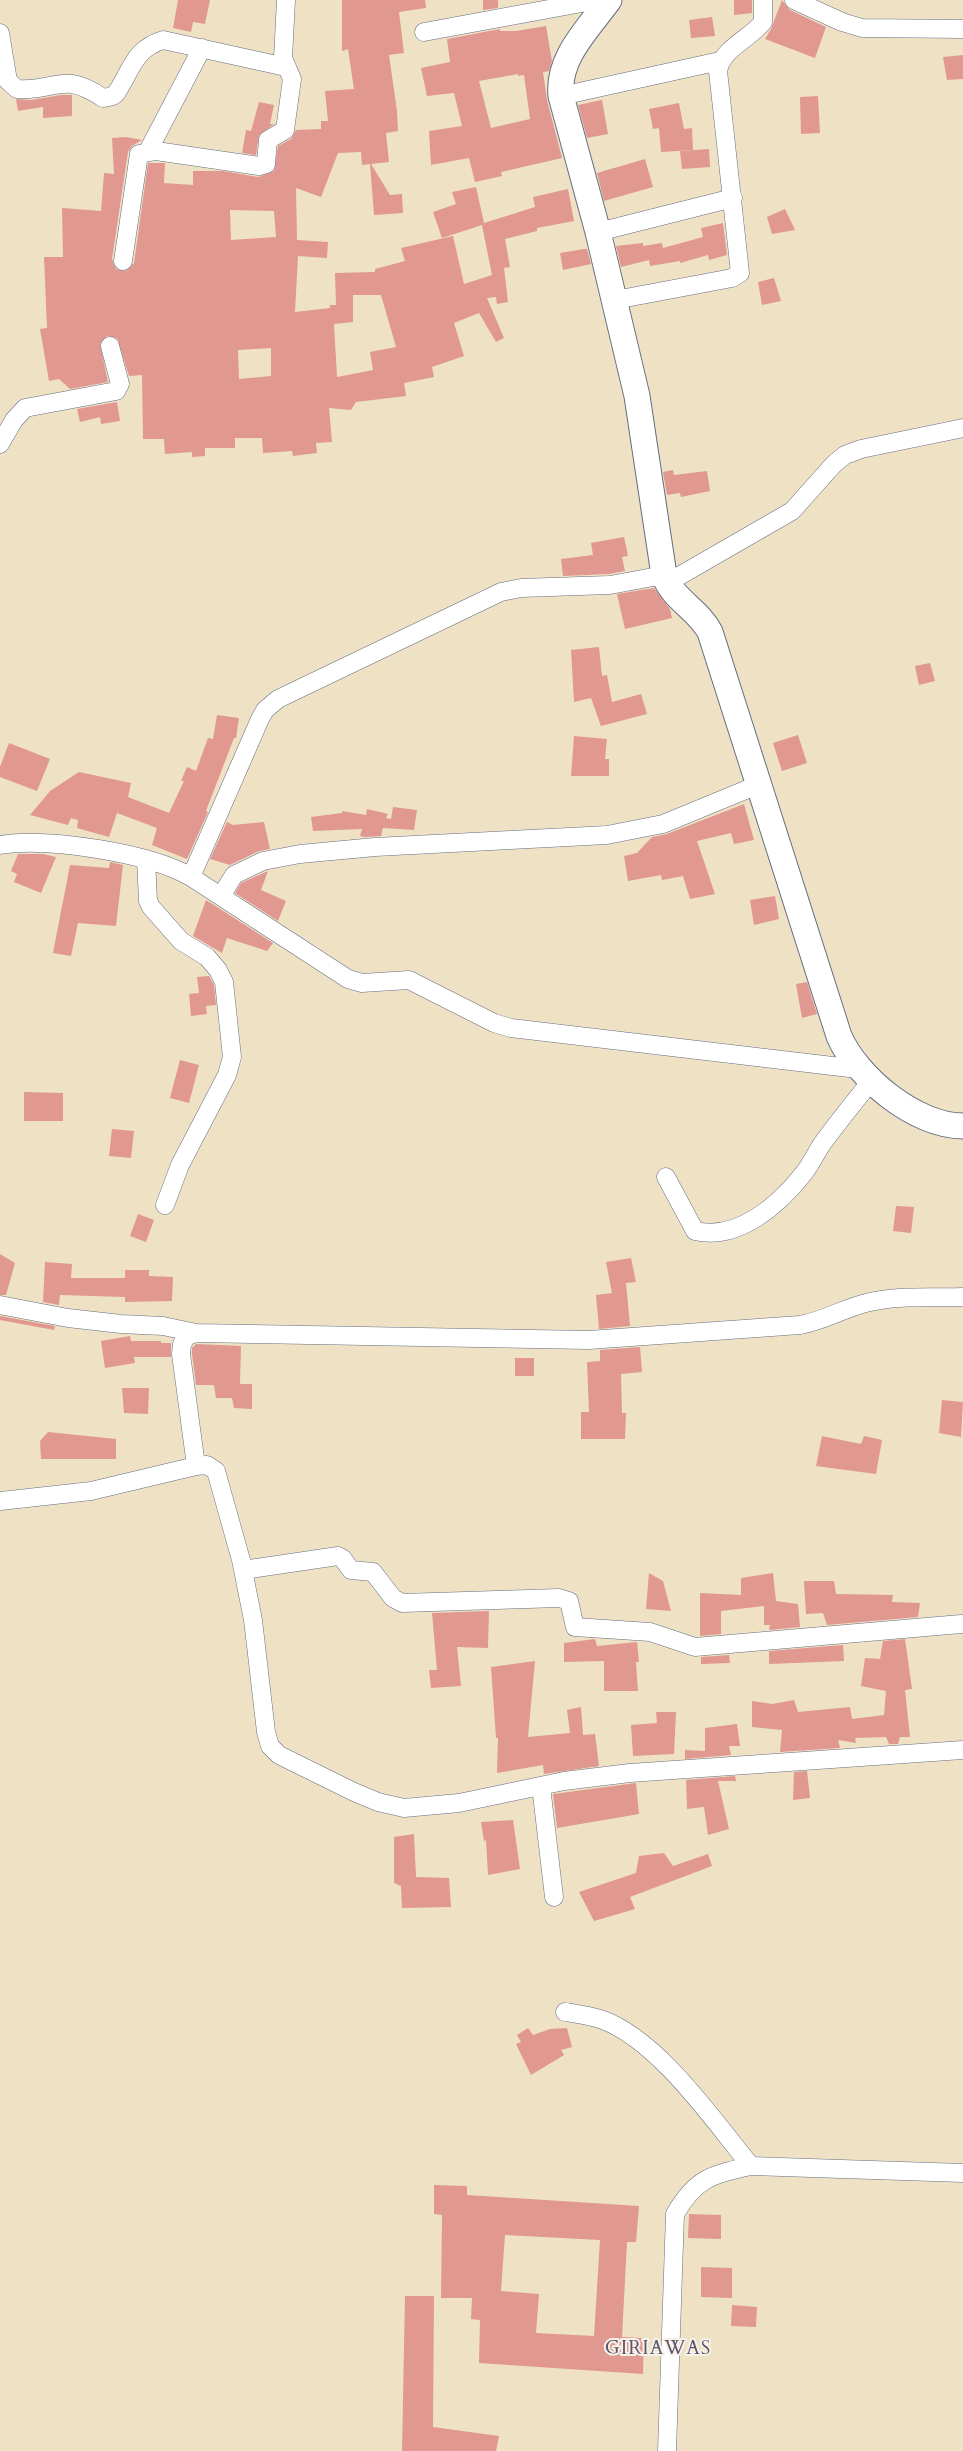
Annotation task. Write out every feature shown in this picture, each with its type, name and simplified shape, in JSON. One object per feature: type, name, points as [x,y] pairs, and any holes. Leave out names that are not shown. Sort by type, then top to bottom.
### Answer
[{"type":"street","points":[[123,261],[139,154],[148,151],[263,166],[267,160],[268,140],[285,130],[292,79],[283,58],[286,0]]},
{"type":"street","points":[[424,32],[598,0]]},
{"type":"street","points":[[609,0],[567,58],[561,78],[561,96],[598,232],[637,396],[666,579],[679,598],[700,614],[710,632],[846,1053],[865,1074],[907,1108],[940,1123],[963,1126]]},
{"type":"street","points":[[561,96],[720,61],[763,22],[763,0]]},
{"type":"street","points":[[794,0],[842,22],[862,28],[963,30]]},
{"type":"street","points":[[0,33],[8,81],[11,85],[23,89],[75,83],[89,88],[103,98],[111,97],[117,93],[133,62],[147,46],[163,40],[286,67]]},
{"type":"street","points":[[148,151],[202,48]]},
{"type":"street","points":[[615,300],[736,276],[741,268],[718,80],[720,61]]},
{"type":"street","points":[[598,232],[733,198]]},
{"type":"street","points":[[0,444],[14,420],[25,408],[116,391],[120,384],[110,346]]},
{"type":"street","points":[[191,877],[260,719],[265,710],[278,699],[501,592],[522,588],[610,585],[666,579],[792,511],[834,464],[845,455],[860,449],[963,428]]},
{"type":"street","points":[[221,896],[234,875],[263,861],[300,854],[375,847],[608,835],[663,824],[760,784]]},
{"type":"street","points":[[0,844],[19,841],[71,845],[168,865],[221,896],[348,979],[362,983],[409,980],[502,1026],[865,1074]]},
{"type":"street","points":[[146,859],[148,901],[151,908],[181,941],[207,956],[218,970],[224,982],[232,1057],[227,1075],[180,1164],[165,1205]]},
{"type":"street","points":[[666,1177],[695,1231],[717,1233],[738,1228],[767,1211],[804,1173],[865,1074]]},
{"type":"street","points":[[0,1304],[68,1318],[121,1324],[163,1326],[196,1333],[589,1340],[800,1325],[826,1319],[857,1306],[879,1300],[963,1297]]},
{"type":"street","points":[[196,1333],[187,1336],[182,1344],[196,1466]]},
{"type":"street","points":[[0,1502],[91,1491],[196,1466],[207,1465],[216,1471],[243,1570],[253,1620],[266,1732],[273,1751],[378,1802],[404,1808],[459,1803],[564,1781],[633,1773],[963,1750]]},
{"type":"street","points":[[243,1570],[338,1556],[344,1559],[351,1570],[373,1572],[393,1598],[402,1603],[559,1598],[569,1601],[573,1625],[578,1628],[650,1632],[695,1648],[961,1624]]},
{"type":"street","points":[[541,1786],[554,1897]]},
{"type":"street","points":[[565,2012],[603,2020],[632,2036],[670,2070],[751,2166]]},
{"type":"street","points":[[667,2451],[674,2214],[686,2194],[701,2182],[722,2173],[751,2166],[963,2173]]},
{"type":"building","points":[[178,0],[210,0],[205,24],[193,22],[191,32],[173,28]]},
{"type":"building","points":[[342,0],[425,0],[426,8],[399,12],[404,53],[389,55],[398,131],[386,133],[389,162],[371,164],[390,195],[402,194],[403,213],[374,215],[370,164],[362,165],[361,152],[338,153],[321,197],[296,188],[297,240],[328,242],[327,258],[298,256],[295,312],[330,308],[330,305],[336,305],[335,273],[375,272],[375,269],[405,261],[401,248],[453,236],[464,284],[492,275],[482,225],[442,238],[433,212],[456,204],[452,192],[476,187],[484,223],[535,207],[533,197],[568,189],[574,221],[537,228],[537,231],[505,239],[510,267],[504,268],[508,302],[497,304],[496,297],[487,298],[504,338],[496,342],[479,313],[454,323],[464,356],[432,367],[434,377],[404,383],[406,396],[356,402],[351,410],[329,408],[332,442],[316,443],[317,453],[293,456],[292,451],[263,453],[262,438],[235,438],[235,448],[205,448],[205,456],[192,457],[192,452],[165,454],[164,439],[143,439],[142,375],[129,376],[117,338],[107,336],[100,344],[108,382],[70,389],[59,379],[49,381],[40,329],[47,328],[44,257],[63,257],[62,208],[101,211],[104,173],[114,174],[112,138],[126,137],[142,140],[132,146],[128,152],[112,259],[116,269],[126,271],[134,263],[148,163],[165,163],[164,183],[193,185],[193,171],[223,171],[258,177],[274,171],[278,146],[291,139],[296,130],[321,129],[321,121],[328,121],[325,91],[354,89],[348,49],[342,51]],"holes":[[[230,210],[274,211],[276,237],[231,240]],[[353,295],[381,295],[396,347],[370,352],[373,370],[337,377],[334,324],[353,322]],[[271,348],[271,376],[239,379],[238,350]]]},
{"type":"building","points":[[483,0],[498,0],[498,8],[483,10]]},
{"type":"building","points":[[734,0],[752,0],[752,13],[734,15]]},
{"type":"building","points":[[782,0],[790,10],[826,27],[815,58],[765,39],[771,29]]},
{"type":"building","points":[[712,17],[715,36],[691,38],[689,20]]},
{"type":"building","points":[[546,26],[552,61],[549,71],[543,72],[547,100],[562,158],[501,172],[502,176],[475,182],[469,158],[431,165],[429,131],[462,126],[454,93],[427,96],[421,68],[450,62],[447,39],[500,29],[500,31],[516,31]],"holes":[[[518,74],[518,76],[524,75],[530,119],[491,128],[479,81]]]},
{"type":"building","points":[[963,55],[963,79],[947,80],[943,57]]},
{"type":"building","points":[[72,95],[72,116],[43,118],[43,107],[18,111],[16,99],[31,100]]},
{"type":"building","points":[[818,96],[820,133],[801,134],[800,97]]},
{"type":"building","points":[[602,100],[608,134],[587,138],[578,105]]},
{"type":"building","points":[[259,102],[274,105],[270,124],[274,124],[259,135],[256,155],[242,153],[246,130],[251,131]]},
{"type":"building","points":[[679,103],[684,129],[692,128],[693,150],[661,152],[659,128],[653,129],[649,109]]},
{"type":"building","points":[[709,149],[710,167],[682,169],[680,151]]},
{"type":"building","points":[[645,159],[653,187],[604,201],[597,173]]},
{"type":"building","points":[[785,209],[795,230],[772,234],[767,217]]},
{"type":"building","points":[[723,223],[727,255],[709,260],[708,255],[680,263],[680,261],[650,266],[649,260],[621,267],[616,246],[643,243],[643,246],[662,243],[663,248],[703,237],[701,228]]},
{"type":"building","points":[[587,249],[591,264],[563,270],[560,253]]},
{"type":"building","points":[[774,278],[781,301],[762,305],[758,282]]},
{"type":"building","points":[[117,402],[120,421],[101,424],[100,417],[80,422],[77,409]]},
{"type":"building","points":[[673,470],[674,475],[707,471],[710,491],[681,497],[680,493],[667,495],[663,472]]},
{"type":"building","points":[[624,537],[628,556],[622,557],[625,571],[609,574],[563,576],[561,559],[593,555],[591,543]]},
{"type":"building","points":[[654,588],[670,609],[672,618],[625,629],[617,594]]},
{"type":"building","points":[[599,647],[602,676],[607,675],[612,702],[641,694],[647,714],[601,726],[591,698],[574,702],[571,650]]},
{"type":"building","points":[[930,663],[935,681],[919,685],[915,666]]},
{"type":"building","points":[[217,715],[239,718],[236,738],[234,738],[206,811],[208,812],[187,859],[152,845],[157,828],[117,813],[109,837],[77,828],[78,820],[71,818],[68,825],[30,815],[50,791],[79,772],[131,783],[128,797],[169,813],[184,781],[181,781],[187,767],[196,771],[208,738],[213,739]]},
{"type":"building","points":[[798,735],[807,763],[782,771],[773,743]]},
{"type":"building","points":[[574,736],[607,739],[605,759],[609,759],[609,776],[571,776]]},
{"type":"building","points":[[9,743],[50,759],[37,791],[0,777],[0,767]]},
{"type":"building","points":[[744,804],[754,840],[734,844],[731,833],[697,841],[715,894],[690,899],[683,876],[662,880],[661,875],[628,881],[624,856],[637,853],[652,837],[667,834]]},
{"type":"building","points":[[393,807],[417,810],[414,830],[383,828],[381,836],[365,837],[360,836],[362,829],[313,831],[311,817],[342,813],[342,811],[366,815],[367,809],[388,814],[386,818],[391,819]]},
{"type":"building","points":[[227,822],[233,825],[264,822],[270,849],[259,851],[230,865],[210,859]]},
{"type":"building","points":[[18,854],[43,854],[56,857],[41,893],[14,882],[17,874],[11,871]]},
{"type":"building","points":[[110,862],[123,865],[116,926],[78,923],[71,956],[53,953],[70,865],[109,868]]},
{"type":"building","points":[[268,871],[261,890],[286,901],[278,921],[235,893],[241,883]]},
{"type":"building","points":[[775,896],[779,919],[754,925],[750,900]]},
{"type":"building","points":[[206,900],[273,943],[267,951],[227,938],[222,953],[193,936]]},
{"type":"building","points":[[209,976],[214,985],[216,1005],[206,1006],[207,1014],[191,1016],[189,994],[199,993],[197,977]]},
{"type":"building","points":[[807,982],[817,1014],[802,1018],[796,984]]},
{"type":"building","points":[[180,1060],[199,1065],[189,1103],[170,1098]]},
{"type":"building","points":[[24,1092],[63,1093],[63,1121],[24,1121]]},
{"type":"building","points":[[112,1129],[134,1131],[131,1158],[109,1156]]},
{"type":"building","points":[[896,1206],[914,1207],[911,1233],[893,1231]]},
{"type":"building","points":[[138,1214],[154,1220],[146,1242],[130,1236]]},
{"type":"building","points":[[0,1254],[15,1263],[6,1295],[0,1295]]},
{"type":"building","points":[[631,1258],[636,1282],[626,1283],[630,1326],[599,1329],[596,1295],[612,1293],[606,1262]]},
{"type":"building","points":[[45,1262],[72,1264],[71,1278],[125,1278],[125,1270],[149,1270],[149,1276],[173,1277],[172,1301],[125,1302],[125,1297],[60,1295],[59,1305],[43,1302]]},
{"type":"building","points":[[0,1316],[55,1326],[54,1330],[0,1320]]},
{"type":"building","points":[[130,1336],[131,1341],[171,1343],[171,1357],[134,1357],[135,1363],[105,1368],[101,1341]]},
{"type":"building","points":[[196,1344],[241,1346],[240,1384],[252,1384],[252,1409],[234,1408],[232,1398],[216,1398],[214,1385],[196,1385],[192,1348]]},
{"type":"building","points":[[640,1347],[642,1372],[621,1374],[622,1413],[626,1413],[625,1439],[581,1439],[581,1412],[589,1412],[587,1362],[600,1361],[600,1350]]},
{"type":"building","points":[[515,1358],[534,1358],[534,1376],[515,1376]]},
{"type":"building","points":[[122,1388],[149,1388],[148,1414],[124,1413]]},
{"type":"building","points":[[942,1400],[963,1402],[961,1437],[939,1433]]},
{"type":"building","points":[[48,1432],[116,1439],[116,1459],[41,1459],[40,1441]]},
{"type":"building","points":[[822,1436],[861,1444],[864,1436],[882,1440],[876,1474],[816,1466]]},
{"type":"building","points":[[649,1573],[663,1581],[671,1611],[646,1609]]},
{"type":"building","points":[[773,1573],[776,1601],[798,1604],[800,1627],[769,1630],[770,1625],[764,1625],[764,1606],[721,1611],[721,1634],[700,1636],[700,1593],[741,1595],[741,1578]]},
{"type":"building","points":[[804,1581],[834,1581],[836,1594],[893,1595],[892,1602],[920,1603],[918,1617],[827,1625],[823,1613],[806,1614]]},
{"type":"building","points":[[489,1611],[488,1648],[457,1647],[461,1686],[431,1688],[429,1670],[437,1670],[432,1613]]},
{"type":"building","points":[[595,1639],[597,1646],[637,1642],[639,1662],[636,1662],[638,1691],[604,1691],[604,1661],[564,1662],[564,1643]]},
{"type":"building","points":[[905,1639],[912,1689],[905,1690],[910,1737],[900,1737],[898,1744],[889,1744],[886,1737],[855,1738],[856,1743],[838,1740],[840,1748],[780,1752],[782,1730],[752,1727],[752,1701],[772,1704],[794,1700],[798,1712],[850,1707],[852,1719],[884,1715],[886,1691],[861,1686],[865,1658],[880,1659],[883,1641]]},
{"type":"building","points":[[843,1645],[844,1661],[769,1664],[769,1651]]},
{"type":"building","points":[[729,1655],[730,1663],[701,1664],[701,1657]]},
{"type":"building","points":[[535,1661],[528,1737],[570,1733],[567,1710],[581,1707],[583,1735],[595,1734],[599,1766],[544,1774],[543,1765],[497,1773],[498,1738],[496,1738],[491,1667]]},
{"type":"building","points":[[656,1712],[676,1712],[674,1754],[633,1756],[631,1725],[657,1723]]},
{"type":"building","points":[[737,1724],[740,1746],[729,1746],[731,1755],[685,1759],[685,1750],[705,1751],[705,1728]]},
{"type":"building","points":[[807,1771],[810,1798],[793,1800],[794,1772]]},
{"type":"building","points":[[735,1776],[736,1781],[718,1781],[729,1829],[708,1835],[704,1807],[687,1809],[686,1780]]},
{"type":"building","points":[[636,1783],[639,1814],[557,1828],[553,1794]]},
{"type":"building","points":[[513,1820],[520,1869],[488,1875],[486,1840],[484,1841],[481,1822]]},
{"type":"building","points":[[414,1834],[416,1877],[449,1878],[451,1907],[402,1908],[401,1886],[394,1883],[394,1837]]},
{"type":"building","points":[[664,1853],[673,1866],[708,1854],[712,1866],[630,1897],[635,1909],[594,1921],[579,1892],[636,1873],[639,1856]]},
{"type":"building","points":[[528,2028],[533,2035],[550,2029],[567,2028],[572,2047],[561,2050],[564,2055],[531,2075],[516,2044],[521,2042],[517,2035]]},
{"type":"building","points":[[434,2185],[467,2186],[467,2195],[639,2206],[636,2242],[627,2242],[622,2337],[644,2338],[643,2374],[479,2363],[480,2320],[471,2319],[472,2298],[441,2298],[442,2215],[434,2214]],"holes":[[[505,2235],[600,2240],[594,2336],[536,2333],[539,2294],[501,2291]]]},
{"type":"building","points":[[689,2214],[721,2215],[721,2239],[688,2238]]},
{"type":"building","points":[[701,2267],[732,2268],[732,2298],[701,2297]]},
{"type":"building","points":[[405,2296],[434,2296],[433,2427],[499,2436],[496,2451],[402,2451]]},
{"type":"building","points":[[732,2305],[757,2307],[756,2327],[731,2326]]},
{"type":"district","name":"GIRIAWAS","points":[[658,2350]]}]
